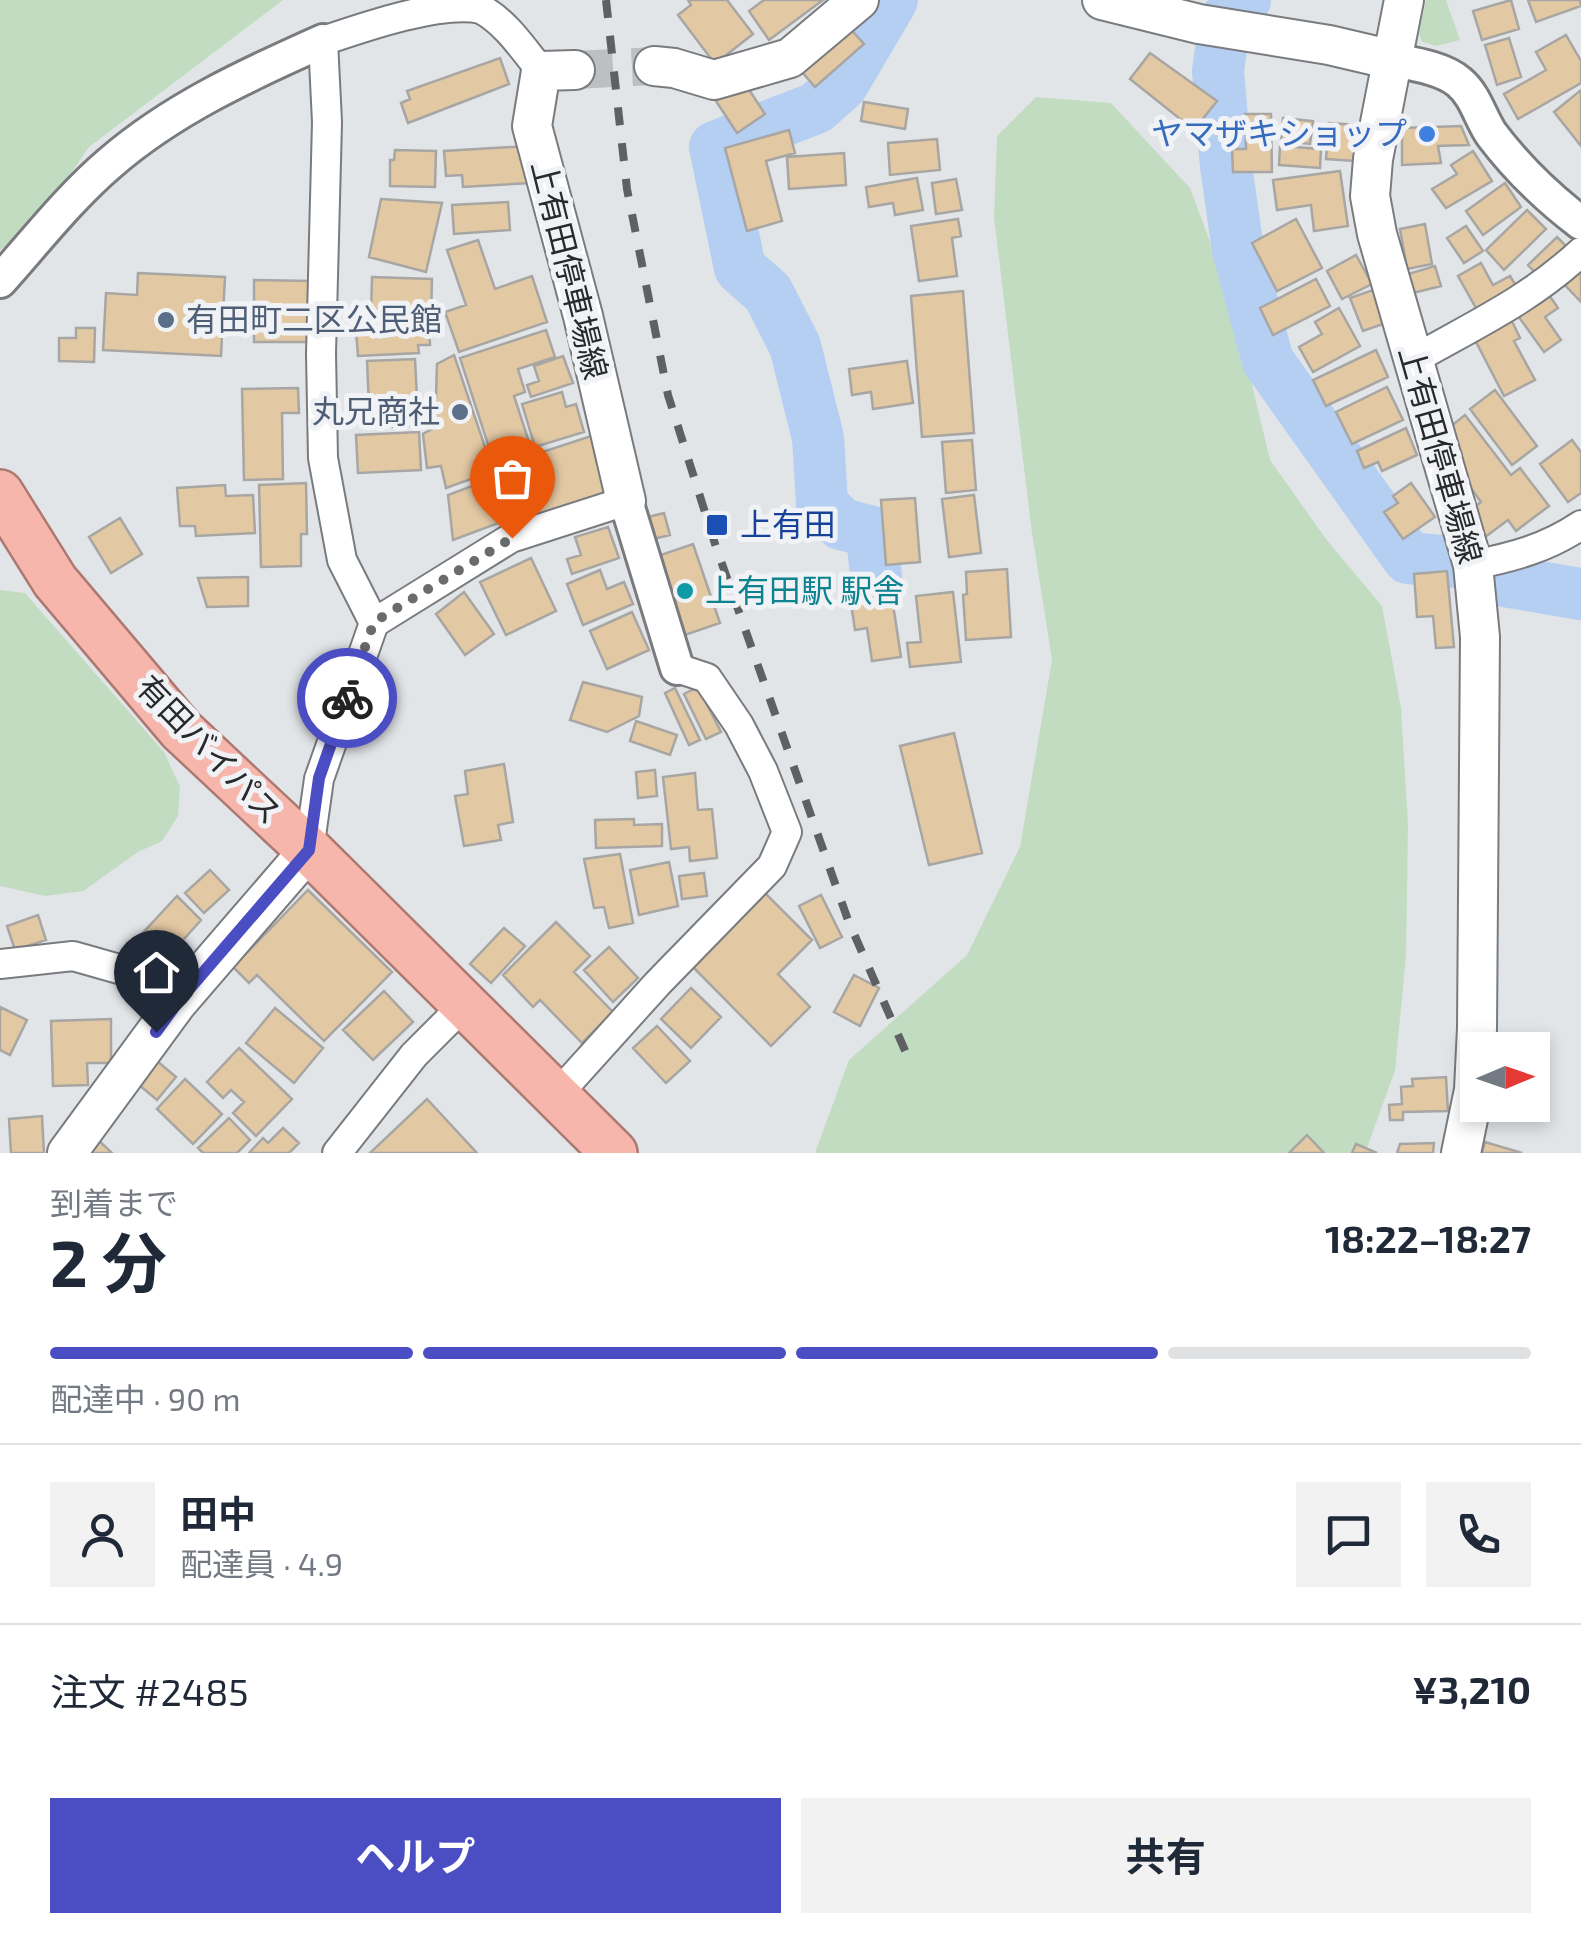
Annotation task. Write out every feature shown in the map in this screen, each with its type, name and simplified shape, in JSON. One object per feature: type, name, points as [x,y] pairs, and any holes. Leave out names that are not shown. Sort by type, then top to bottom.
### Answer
[{"type":"highway","name":"有田バイパス","points":[[0,493],[55,580],[182,730],[309,850],[614,1153]]},
{"type":"main road","points":[[654,66],[714,80],[790,58],[859,0]]},
{"type":"main road","points":[[1102,0],[1199,24],[1393,60]]},
{"type":"main road","name":"上有田停車場線","points":[[1404,0],[1373,159],[1370,196],[1377,234],[1473,565],[1480,636],[1477,1028],[1474,1090],[1461,1153]]},
{"type":"main road","name":"上有田停車場線","points":[[558,71],[532,126],[583,316],[626,501]]},
{"type":"main road","points":[[67,1153],[177,1003],[309,850]]},
{"type":"street","points":[[0,281],[123,153],[239,78],[323,41],[410,10],[452,1],[480,8],[558,71]]},
{"type":"street","points":[[323,41],[327,122],[322,458],[342,560],[374,622]]},
{"type":"street","points":[[1393,60],[1424,66],[1458,80],[1474,100],[1491,134],[1548,198],[1581,223]]},
{"type":"street","points":[[1413,360],[1508,309],[1552,279],[1581,252]]},
{"type":"street","points":[[309,850],[319,778],[374,622],[512,538],[626,501],[677,668],[707,678],[763,771],[787,832],[772,866],[658,983],[556,1096]]},
{"type":"street","points":[[1473,565],[1527,554],[1581,525]]},
{"type":"street","points":[[0,964],[73,956],[126,971],[177,1003]]},
{"type":"street","points":[[337,1153],[414,1055],[464,1004]]},
{"type":"green space","points":[[0,0],[283,0],[89,147],[37,223],[0,250]]},
{"type":"green space","points":[[1426,0],[1446,0],[1460,40],[1436,46],[1422,42],[1419,33]]},
{"type":"green space","points":[[1036,97],[1111,103],[1190,188],[1232,301],[1270,460],[1326,539],[1382,606],[1401,708],[1408,825],[1406,956],[1395,1071],[1365,1153],[815,1153],[849,1060],[967,955],[1020,847],[1052,660],[1031,526],[994,217],[997,136]]},
{"type":"green space","points":[[0,590],[25,593],[164,752],[180,787],[178,816],[162,841],[138,852],[83,891],[45,896],[0,886]]},
{"type":"building","points":[[688,0],[727,0],[753,34],[715,64],[678,15],[691,5]]},
{"type":"building","points":[[764,0],[823,0],[769,40],[749,11]]},
{"type":"building","points":[[1511,0],[1519,29],[1482,40],[1473,11]]},
{"type":"building","points":[[1528,0],[1580,0],[1581,6],[1536,22]]},
{"type":"building","points":[[843,21],[864,44],[815,87],[795,64]]},
{"type":"building","points":[[1566,35],[1581,61],[1581,83],[1518,119],[1504,94],[1546,70],[1536,52]]},
{"type":"building","points":[[1509,38],[1521,77],[1497,85],[1485,45]]},
{"type":"building","points":[[1150,53],[1217,101],[1194,130],[1130,79]]},
{"type":"building","points":[[500,58],[509,84],[408,123],[401,103],[410,99],[407,91]]},
{"type":"building","points":[[744,82],[765,114],[737,133],[716,101]]},
{"type":"building","points":[[1581,90],[1581,146],[1554,112]]},
{"type":"building","points":[[864,102],[908,109],[905,129],[861,121]]},
{"type":"building","points":[[1245,114],[1271,114],[1272,172],[1233,172],[1232,149],[1246,149]]},
{"type":"building","points":[[1283,118],[1313,121],[1310,144],[1281,141]]},
{"type":"building","points":[[1329,123],[1357,125],[1355,161],[1326,159]]},
{"type":"building","points":[[1461,126],[1469,145],[1438,146],[1441,163],[1402,165],[1402,128]]},
{"type":"building","points":[[789,130],[795,153],[766,161],[782,221],[747,231],[725,148]]},
{"type":"building","points":[[937,139],[940,170],[890,175],[888,143]]},
{"type":"building","points":[[527,146],[530,183],[463,187],[462,175],[446,176],[444,151]]},
{"type":"building","points":[[1280,146],[1321,149],[1320,168],[1279,165]]},
{"type":"building","points":[[395,150],[436,151],[435,187],[390,186],[390,160],[394,160]]},
{"type":"building","points":[[1473,151],[1492,181],[1446,208],[1432,189],[1457,174],[1451,165]]},
{"type":"building","points":[[844,153],[846,185],[789,189],[787,157]]},
{"type":"building","points":[[1340,171],[1348,226],[1314,231],[1311,205],[1277,210],[1273,180]]},
{"type":"building","points":[[917,178],[923,210],[895,215],[893,203],[869,207],[866,187]]},
{"type":"building","points":[[956,179],[962,210],[936,214],[932,183]]},
{"type":"building","points":[[1505,183],[1521,207],[1483,235],[1466,211]]},
{"type":"building","points":[[381,199],[442,203],[426,272],[369,257]]},
{"type":"building","points":[[508,202],[510,230],[454,234],[452,205]]},
{"type":"building","points":[[1527,210],[1546,229],[1504,270],[1486,250]]},
{"type":"building","points":[[958,219],[961,236],[952,238],[957,276],[919,281],[911,226]]},
{"type":"building","points":[[1296,219],[1322,268],[1277,291],[1252,243]]},
{"type":"building","points":[[1425,224],[1432,264],[1407,269],[1400,229]]},
{"type":"building","points":[[1466,226],[1483,251],[1464,263],[1447,238]]},
{"type":"building","points":[[1557,237],[1571,251],[1542,280],[1528,265]]},
{"type":"building","points":[[478,240],[495,289],[532,276],[547,322],[459,352],[445,312],[466,305],[447,250]]},
{"type":"building","points":[[1356,255],[1372,284],[1342,299],[1327,271]]},
{"type":"building","points":[[1481,263],[1493,285],[1510,276],[1521,294],[1481,317],[1458,276]]},
{"type":"building","points":[[1435,266],[1441,286],[1413,293],[1408,274]]},
{"type":"building","points":[[1581,266],[1581,302],[1563,283]]},
{"type":"building","points":[[138,273],[225,277],[221,356],[103,350],[106,293],[137,295]]},
{"type":"building","points":[[372,277],[432,279],[431,316],[371,314]]},
{"type":"building","points":[[1316,279],[1330,306],[1273,335],[1260,308]]},
{"type":"building","points":[[254,280],[312,281],[312,342],[254,342]]},
{"type":"building","points":[[1373,290],[1386,323],[1363,331],[1350,298]]},
{"type":"building","points":[[963,291],[974,433],[922,437],[911,296]]},
{"type":"building","points":[[1547,292],[1558,308],[1545,317],[1561,340],[1544,352],[1516,313]]},
{"type":"building","points":[[1339,308],[1360,346],[1313,372],[1299,347],[1322,334],[1315,322]]},
{"type":"building","points":[[1510,317],[1520,338],[1514,341],[1535,380],[1504,396],[1473,336]]},
{"type":"building","points":[[429,327],[430,345],[418,345],[419,353],[358,356],[356,331]]},
{"type":"building","points":[[76,328],[95,328],[94,362],[59,361],[59,338],[76,338]]},
{"type":"building","points":[[546,330],[555,357],[518,369],[525,392],[514,396],[531,448],[493,460],[460,358]]},
{"type":"building","points":[[1376,350],[1388,377],[1326,406],[1313,380]]},
{"type":"building","points":[[454,355],[493,471],[446,488],[441,466],[427,468],[423,434],[435,427],[437,364]]},
{"type":"building","points":[[563,356],[573,383],[531,397],[527,385],[539,381],[534,366]]},
{"type":"building","points":[[415,359],[417,398],[408,399],[409,426],[370,428],[367,361]]},
{"type":"building","points":[[907,361],[913,403],[873,409],[871,392],[852,395],[849,369]]},
{"type":"building","points":[[1387,387],[1403,420],[1352,444],[1336,412]]},
{"type":"building","points":[[298,388],[299,413],[282,413],[283,479],[244,480],[242,389]]},
{"type":"building","points":[[1495,390],[1537,446],[1512,465],[1470,409]]},
{"type":"building","points":[[562,392],[566,407],[576,404],[584,432],[535,447],[522,404]]},
{"type":"building","points":[[1465,415],[1511,475],[1520,468],[1549,506],[1516,531],[1508,520],[1481,540],[1463,516],[1481,502],[1452,462],[1462,454],[1445,431]]},
{"type":"building","points":[[1406,428],[1417,455],[1382,471],[1378,462],[1364,468],[1357,451]]},
{"type":"building","points":[[419,432],[421,470],[358,473],[356,435]]},
{"type":"building","points":[[591,436],[609,493],[522,522],[503,465]]},
{"type":"building","points":[[972,440],[976,490],[946,493],[942,442]]},
{"type":"building","points":[[1572,440],[1581,452],[1581,493],[1568,502],[1540,464]]},
{"type":"building","points":[[493,478],[509,519],[453,540],[448,495]]},
{"type":"building","points":[[306,483],[307,534],[301,534],[301,566],[261,567],[259,485]]},
{"type":"building","points":[[1411,483],[1435,517],[1403,539],[1384,512],[1398,503],[1393,496]]},
{"type":"building","points":[[225,485],[226,496],[253,495],[255,533],[196,536],[195,526],[180,526],[177,488]]},
{"type":"building","points":[[974,495],[981,553],[949,557],[942,499]]},
{"type":"building","points":[[915,498],[920,562],[886,565],[881,500]]},
{"type":"building","points":[[664,513],[670,535],[653,539],[648,517]]},
{"type":"building","points":[[120,518],[142,554],[111,573],[89,537]]},
{"type":"building","points":[[608,527],[619,558],[572,574],[567,559],[581,555],[575,537]]},
{"type":"building","name":"上有田駅 駅舎","points":[[693,544],[720,623],[676,638],[649,559]]},
{"type":"building","points":[[531,558],[556,611],[506,635],[480,582]]},
{"type":"building","points":[[1007,569],[1011,637],[966,640],[966,572]]},
{"type":"building","points":[[600,570],[607,589],[624,582],[633,604],[583,625],[567,584]]},
{"type":"building","points":[[1447,571],[1454,647],[1436,648],[1433,616],[1417,617],[1414,574]]},
{"type":"building","points":[[248,577],[248,606],[207,607],[198,578]]},
{"type":"building","points":[[891,591],[901,657],[872,661],[867,628],[855,630],[850,597]]},
{"type":"building","points":[[464,592],[494,634],[465,655],[436,614]]},
{"type":"building","points":[[953,592],[961,662],[910,667],[907,643],[921,642],[916,596]]},
{"type":"building","points":[[632,612],[649,650],[607,669],[590,631]]},
{"type":"building","points":[[583,682],[642,697],[639,716],[607,732],[570,720]]},
{"type":"building","points":[[698,687],[721,732],[706,739],[684,694]]},
{"type":"building","points":[[675,688],[700,740],[689,745],[665,693]]},
{"type":"building","points":[[636,721],[677,735],[670,755],[630,741]]},
{"type":"building","points":[[954,733],[982,853],[929,865],[900,746]]},
{"type":"building","points":[[504,764],[513,822],[498,825],[501,840],[464,846],[455,796],[468,794],[465,771]]},
{"type":"building","points":[[655,770],[657,796],[638,798],[636,772]]},
{"type":"building","points":[[695,773],[698,810],[712,809],[717,858],[690,861],[689,847],[671,849],[663,777]]},
{"type":"building","points":[[634,819],[634,825],[662,824],[662,846],[596,848],[595,820]]},
{"type":"building","points":[[620,854],[633,923],[609,928],[604,907],[594,908],[584,859]]},
{"type":"building","points":[[669,862],[678,906],[639,915],[630,870]]},
{"type":"building","points":[[210,870],[229,890],[204,913],[185,893]]},
{"type":"building","points":[[704,873],[707,896],[682,899],[679,876]]},
{"type":"building","points":[[760,888],[812,940],[778,974],[810,1007],[771,1046],[687,961]]},
{"type":"building","points":[[308,890],[392,972],[324,1041],[257,975],[249,983],[233,967]]},
{"type":"building","points":[[821,895],[842,937],[820,948],[799,906]]},
{"type":"building","points":[[177,896],[201,920],[165,960],[140,936]]},
{"type":"building","points":[[38,915],[46,940],[15,950],[7,926]]},
{"type":"building","points":[[556,922],[590,956],[574,972],[613,1012],[582,1043],[540,1000],[533,1007],[503,975]]},
{"type":"building","points":[[504,928],[525,946],[491,983],[470,964]]},
{"type":"building","points":[[609,947],[638,978],[613,1002],[584,970]]},
{"type":"building","points":[[854,975],[879,988],[860,1026],[834,1012]]},
{"type":"building","points":[[691,988],[721,1017],[691,1048],[661,1019]]},
{"type":"building","points":[[384,991],[413,1022],[373,1060],[343,1030]]},
{"type":"building","points":[[0,1007],[27,1020],[10,1055],[0,1050]]},
{"type":"building","points":[[275,1008],[323,1048],[294,1083],[246,1043]]},
{"type":"building","points":[[111,1019],[111,1063],[87,1063],[88,1085],[53,1086],[51,1021]]},
{"type":"building","points":[[657,1026],[690,1061],[666,1083],[633,1048]]},
{"type":"building","points":[[239,1048],[292,1099],[256,1136],[233,1113],[244,1102],[231,1090],[223,1098],[207,1082]]},
{"type":"building","points":[[157,1061],[176,1077],[157,1100],[138,1084]]},
{"type":"building","points":[[1446,1077],[1448,1111],[1403,1112],[1403,1120],[1390,1120],[1389,1105],[1402,1104],[1401,1087],[1413,1086],[1412,1079]]},
{"type":"building","points":[[185,1079],[222,1114],[193,1144],[157,1109]]},
{"type":"building","points":[[427,1099],[477,1153],[370,1153]]},
{"type":"building","points":[[42,1116],[44,1153],[11,1153],[9,1119]]},
{"type":"building","points":[[229,1118],[250,1140],[237,1153],[203,1153],[198,1148]]},
{"type":"building","points":[[283,1128],[299,1143],[289,1153],[249,1153],[263,1138],[268,1143]]},
{"type":"building","points":[[1307,1135],[1324,1153],[1289,1153]]},
{"type":"building","points":[[96,1138],[112,1153],[82,1153]]},
{"type":"building","points":[[1485,1142],[1522,1153],[1482,1153]]},
{"type":"building","points":[[1434,1143],[1433,1153],[1397,1153],[1400,1144]]},
{"type":"building","points":[[1356,1144],[1377,1153],[1352,1153]]},
{"type":"waterway","points":[[876,578],[872,532],[841,524],[822,504],[818,438],[795,346],[768,293],[740,268],[715,147],[816,108],[842,85],[892,0]]},
{"type":"waterway","points":[[1245,0],[1225,20],[1218,71],[1238,250],[1268,361],[1408,558],[1451,562]]},
{"type":"waterway","points":[[1498,580],[1581,594]]},
{"type":"tunnel","points":[[575,70],[654,66]]},
{"type":"railway","points":[[606,0],[627,189],[668,395],[716,547],[848,920],[907,1055]]},
{"type":"way so far","points":[[347,698],[374,622],[512,538]]},
{"type":"place","name":"ヤマザキショップ","points":[[1427,134]]},
{"type":"place","name":"有田町二区公民館","points":[[166,320]]},
{"type":"place","name":"丸兄商社","points":[[460,412]]},
{"type":"place","name":"上有田","points":[[717,525]]},
{"type":"place","name":"上有田駅 駅舎","points":[[685,591]]},
{"type":"route","points":[[156,1032],[309,850],[319,778],[347,698]]}]
